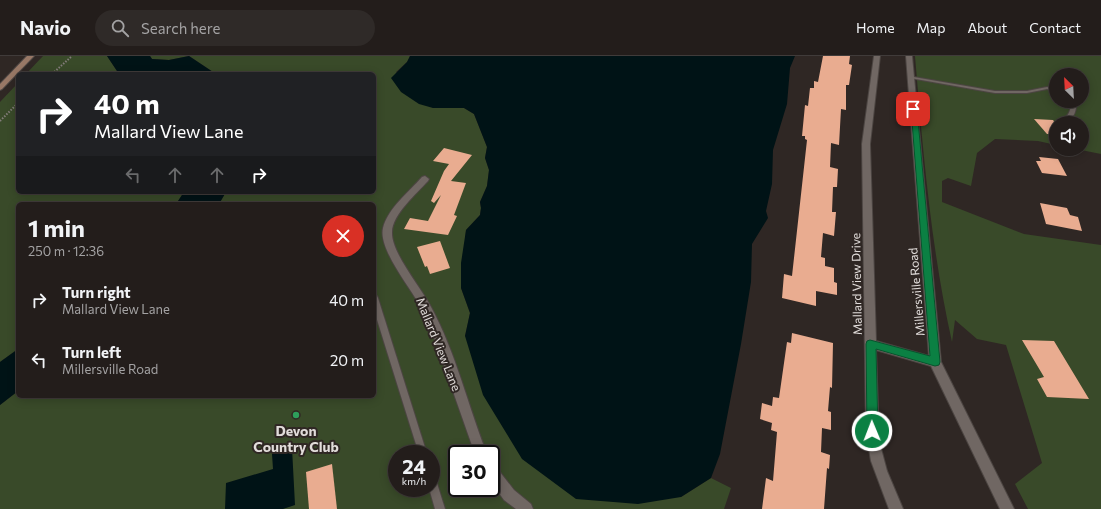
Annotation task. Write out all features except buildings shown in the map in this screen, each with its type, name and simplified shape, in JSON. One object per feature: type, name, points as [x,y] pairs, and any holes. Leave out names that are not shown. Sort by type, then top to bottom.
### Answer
[{"type":"main road","points":[[0,88],[31,56]]},
{"type":"street","name":"Mallard View Drive","points":[[877,56],[866,144],[873,442],[879,468],[896,509]]},
{"type":"street","name":"Millersville Road","points":[[908,56],[935,362],[1007,509]]},
{"type":"street","name":"Mallard View Lane","points":[[425,179],[392,218],[388,227],[387,235],[397,259],[418,292],[430,316],[478,445]]},
{"type":"street","points":[[870,344],[935,362]]},
{"type":"street","points":[[500,483],[509,495],[526,509]]},
{"type":"lane","points":[[910,78],[995,92],[1027,92],[1049,88]]},
{"type":"lane","points":[[376,304],[420,445]]},
{"type":"lane","points":[[436,497],[440,509]]},
{"type":"path","points":[[54,72],[72,56]]},
{"type":"path","points":[[0,121],[16,105]]},
{"type":"green space","points":[[43,56],[107,56],[118,72],[28,72]]},
{"type":"green space","points":[[150,56],[189,56],[169,60],[152,59]]},
{"type":"green space","points":[[189,56],[410,56],[407,62],[396,72],[433,108],[464,108],[474,114],[487,147],[485,158],[489,170],[487,186],[480,202],[480,215],[466,230],[461,288],[470,313],[465,336],[681,497],[711,478],[731,488],[724,509],[0,509],[0,405],[16,393],[16,398],[376,398],[376,202],[220,202],[225,194],[376,194],[376,72],[213,72]]},
{"type":"green space","points":[[915,56],[1101,56],[1101,154],[1089,152],[1089,116],[1049,116],[1049,143],[1038,141],[995,139],[977,153],[971,186],[948,178],[942,181],[942,202],[1024,234],[1101,245],[1101,509],[1028,509],[1015,484],[1042,463],[1006,345],[977,339],[955,320],[952,342],[938,271],[925,164]]},
{"type":"green space","points":[[16,85],[16,194],[183,194],[177,202],[16,202],[16,350],[0,362],[0,102]]},
{"type":"shaded area","points":[[107,56],[150,56],[152,59],[169,60],[189,56],[213,72],[118,72]]},
{"type":"shaded area","points":[[410,56],[795,56],[790,68],[787,104],[773,150],[772,184],[766,211],[768,218],[752,244],[751,282],[741,344],[720,454],[711,478],[681,497],[638,504],[576,499],[522,459],[483,395],[465,336],[470,313],[461,288],[461,263],[466,230],[480,215],[480,202],[487,186],[489,170],[485,158],[487,147],[474,114],[464,108],[433,108],[419,104],[401,92],[391,78],[407,62]]},
{"type":"shaded area","points":[[183,194],[225,194],[220,202],[177,202]]},
{"type":"shaded area","points":[[16,350],[16,393],[0,405],[0,362]]},
{"type":"shaded area","points":[[292,448],[295,505],[283,509],[225,509],[226,483],[273,469],[272,454]]},
{"type":"place","name":"Devon Country Club","points":[[296,415]]},
{"type":"route","points":[[872,431],[870,344],[935,362],[913,109]]}]
